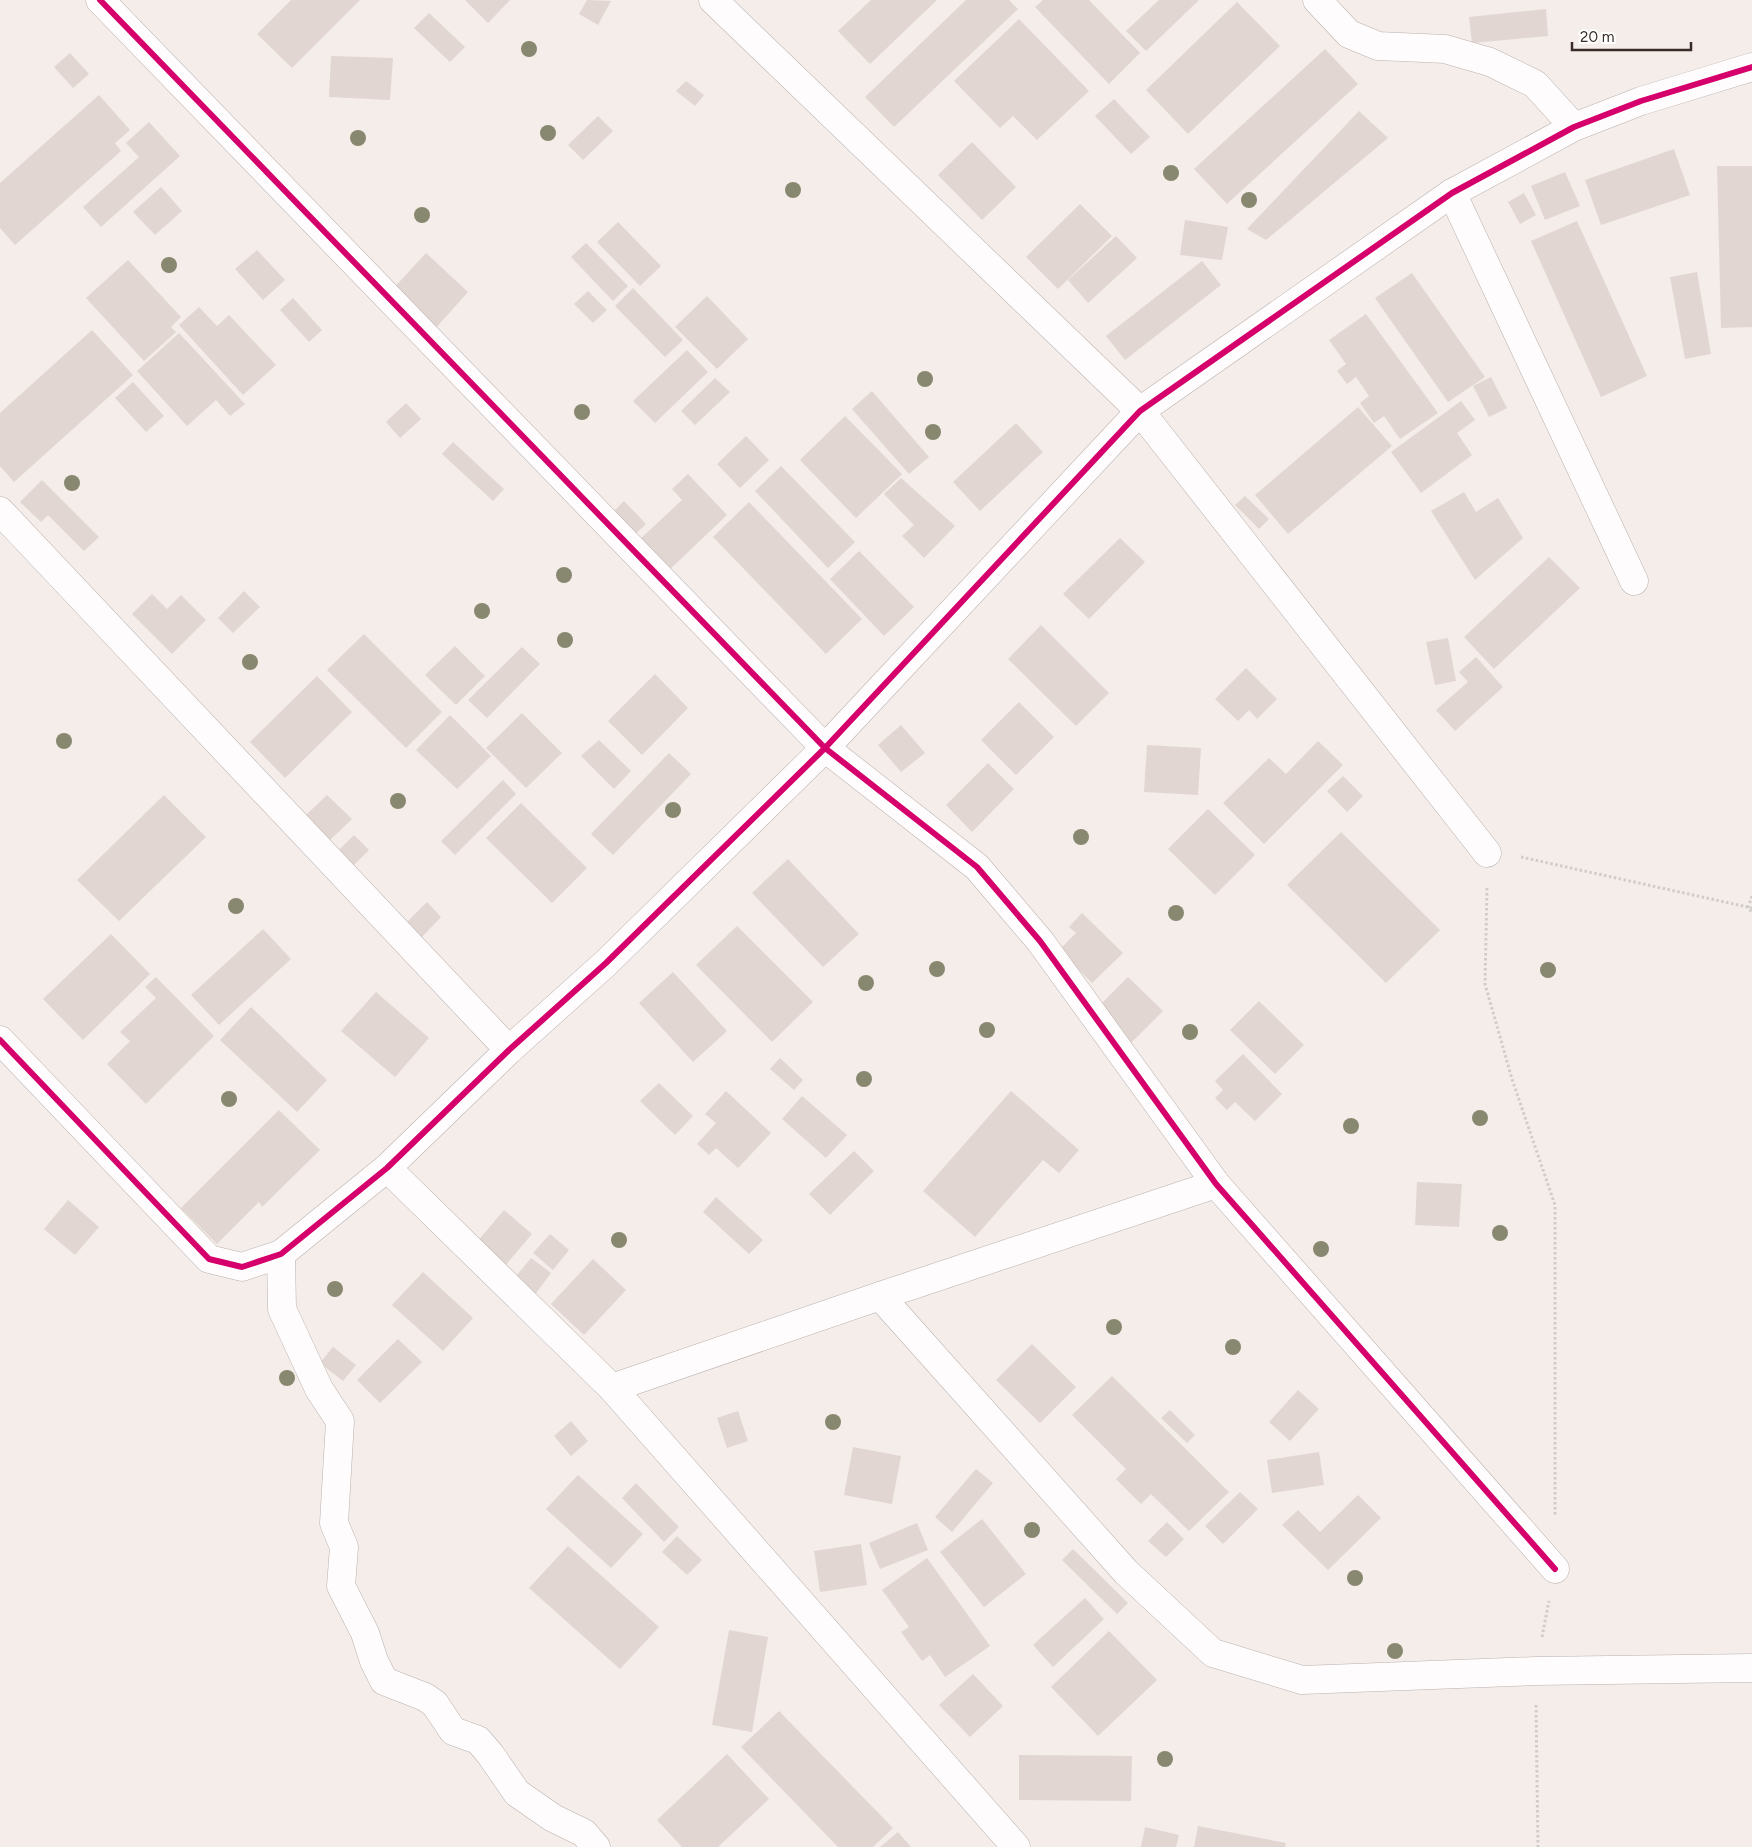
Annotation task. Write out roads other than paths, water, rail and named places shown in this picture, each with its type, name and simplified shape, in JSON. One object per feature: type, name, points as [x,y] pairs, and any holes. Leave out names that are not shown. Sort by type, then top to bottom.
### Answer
[{"type":"street","points":[[100,0],[825,748],[978,867],[1040,941],[1216,1184],[1555,1569]]},
{"type":"street","points":[[713,0],[1140,411],[1487,853]]},
{"type":"street","points":[[1317,0],[1349,34],[1378,46],[1445,49],[1490,62],[1535,84],[1574,127]]},
{"type":"street","points":[[0,1040],[209,1260],[242,1266],[281,1254],[387,1168],[509,1050],[606,963],[825,748],[1140,411],[1452,193],[1574,127],[1641,101],[1752,67]]},
{"type":"street","points":[[1452,193],[1634,581]]},
{"type":"street","points":[[0,511],[509,1050]]},
{"type":"street","points":[[387,1168],[612,1388],[1016,1847]]},
{"type":"street","points":[[612,1388],[1216,1184]]},
{"type":"street","points":[[281,1254],[282,1309],[319,1389],[340,1421],[334,1523],[344,1547],[340,1586],[365,1633],[374,1661],[384,1681],[425,1697],[435,1704],[453,1731],[478,1740],[500,1767],[517,1793],[554,1818],[584,1833],[596,1847]]},
{"type":"street","points":[[880,1296],[1126,1572],[1213,1653],[1302,1680],[1536,1671],[1752,1668]]}]
